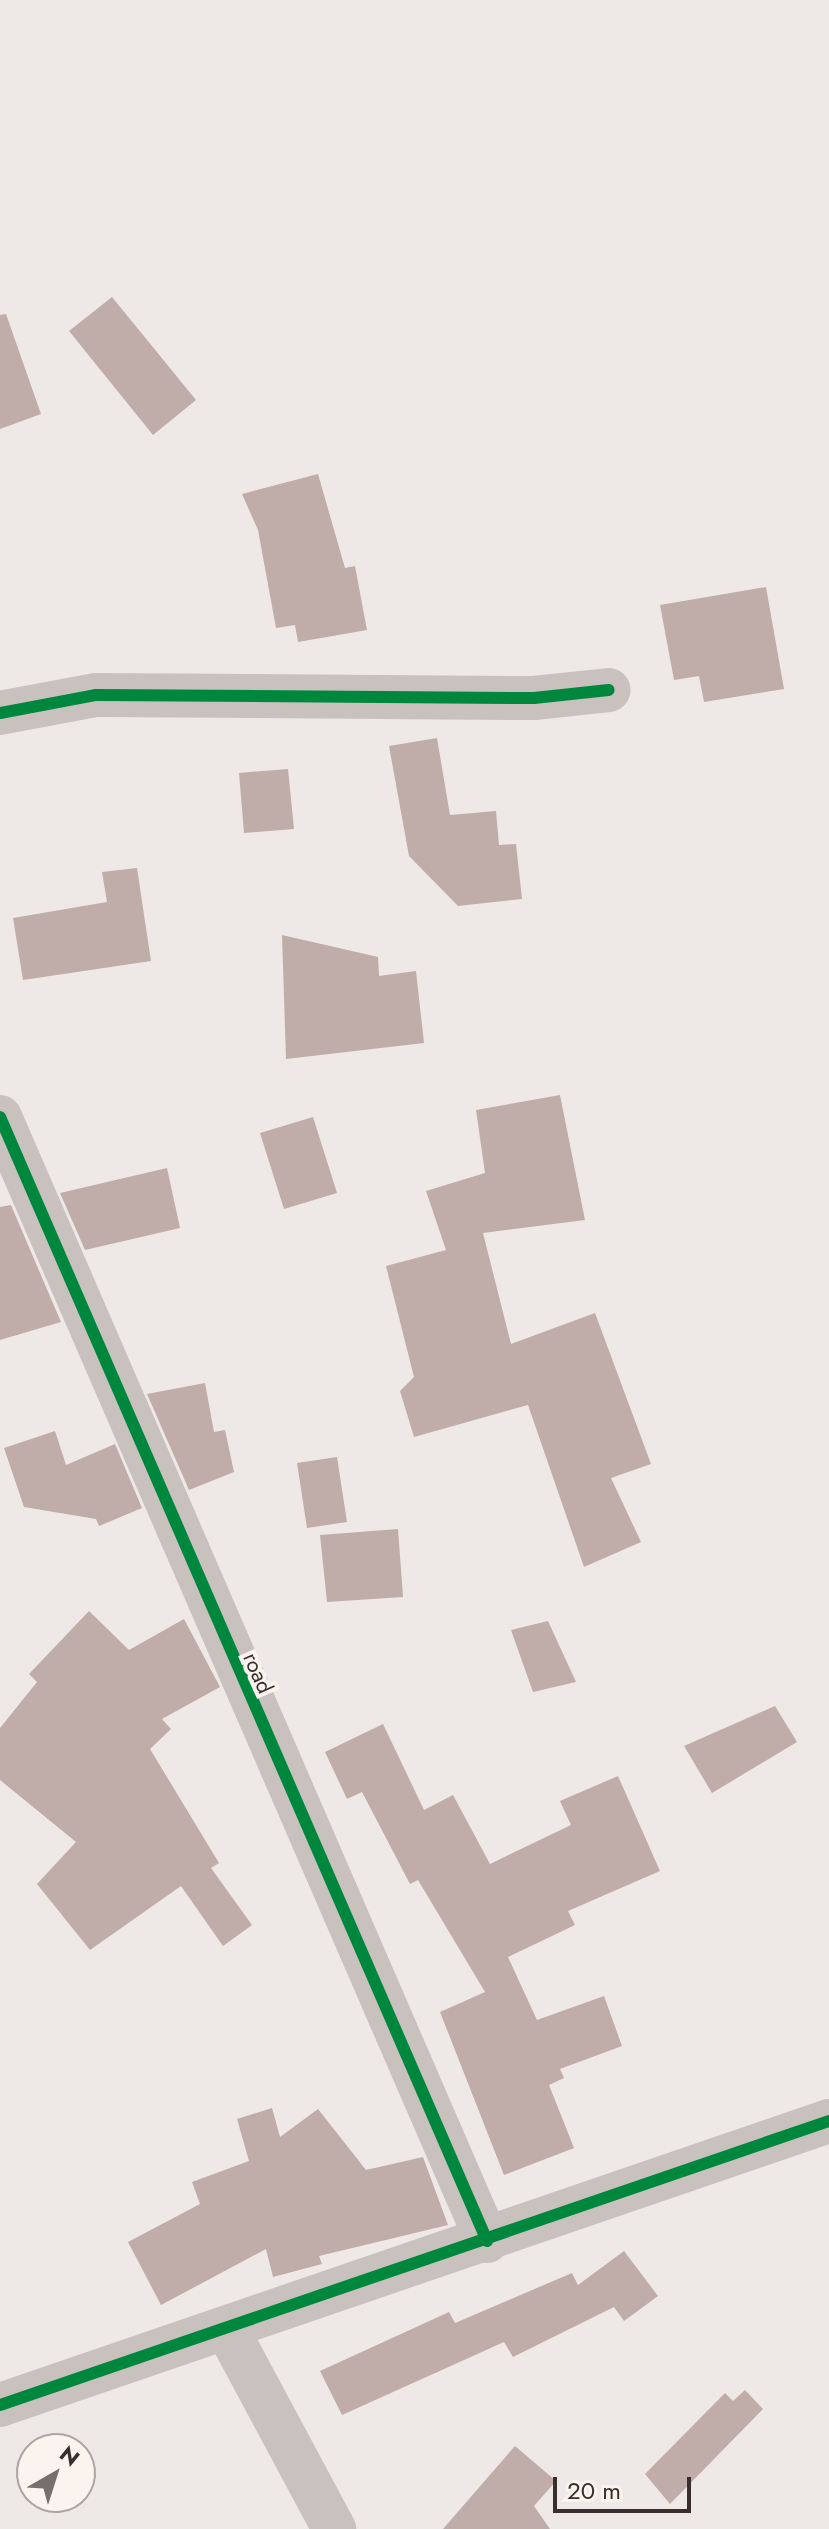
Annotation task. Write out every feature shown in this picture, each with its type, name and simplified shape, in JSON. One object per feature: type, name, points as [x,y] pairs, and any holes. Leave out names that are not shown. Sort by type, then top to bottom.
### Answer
[{"type":"street","points":[[0,713],[96,695],[534,698],[609,690]]},
{"type":"street","name":"road","points":[[0,1117],[487,2241]]},
{"type":"street","points":[[0,2405],[228,2331],[829,2121]]},
{"type":"street","points":[[228,2331],[334,2529]]},
{"type":"building","points":[[112,297],[196,400],[153,435],[69,331]]},
{"type":"building","points":[[6,314],[41,414],[0,429],[0,315]]},
{"type":"building","points":[[318,474],[345,568],[355,566],[367,630],[298,642],[295,625],[276,628],[258,530],[242,494]]},
{"type":"building","points":[[766,587],[784,689],[704,702],[699,676],[674,680],[660,605]]},
{"type":"building","points":[[437,738],[450,815],[496,811],[499,845],[516,844],[522,899],[458,906],[409,856],[389,746]]},
{"type":"building","points":[[288,769],[294,829],[244,833],[239,773]]},
{"type":"building","points":[[137,868],[151,961],[23,980],[13,918],[107,902],[102,872]]},
{"type":"building","points":[[282,935],[378,957],[379,976],[416,971],[424,1043],[286,1059]]},
{"type":"building","points":[[560,1095],[585,1220],[483,1233],[511,1344],[595,1313],[651,1464],[611,1478],[641,1542],[584,1567],[528,1405],[414,1437],[400,1391],[414,1377],[386,1266],[446,1250],[426,1191],[485,1173],[476,1110]]},
{"type":"building","points":[[313,1117],[337,1193],[284,1209],[260,1133]]},
{"type":"building","points":[[167,1168],[180,1228],[85,1250],[60,1193]]},
{"type":"building","points":[[11,1205],[61,1322],[0,1340],[0,1207]]},
{"type":"building","points":[[205,1383],[214,1432],[225,1430],[234,1472],[189,1490],[147,1394]]},
{"type":"building","points":[[55,1431],[66,1465],[115,1444],[142,1508],[99,1526],[96,1519],[24,1507],[4,1448]]},
{"type":"building","points":[[337,1457],[347,1522],[307,1528],[297,1463]]},
{"type":"building","points":[[398,1529],[403,1597],[327,1602],[320,1535]]},
{"type":"building","points":[[89,1611],[129,1650],[184,1619],[220,1687],[162,1719],[171,1729],[150,1749],[219,1863],[211,1868],[252,1925],[223,1946],[181,1886],[90,1950],[37,1884],[76,1842],[0,1780],[0,1728],[37,1682],[29,1674]]},
{"type":"building","points":[[548,1621],[576,1682],[533,1692],[511,1630]]},
{"type":"building","points":[[775,1706],[797,1742],[712,1793],[684,1746]]},
{"type":"building","points":[[383,1724],[424,1810],[453,1795],[490,1864],[571,1825],[560,1801],[618,1776],[660,1871],[568,1911],[575,1925],[508,1957],[537,2020],[604,1996],[622,2046],[560,2069],[564,2078],[549,2085],[574,2148],[504,2175],[440,2012],[485,1992],[418,1880],[410,1884],[362,1792],[347,1799],[325,1752]]},
{"type":"building","points":[[272,2108],[280,2137],[318,2109],[366,2170],[423,2157],[448,2225],[319,2256],[322,2264],[273,2277],[266,2249],[161,2305],[128,2242],[200,2204],[192,2182],[249,2161],[237,2119]]},
{"type":"building","points":[[624,2251],[658,2296],[624,2321],[614,2307],[513,2357],[504,2342],[342,2415],[320,2371],[449,2312],[455,2323],[572,2273],[578,2285]]},
{"type":"building","points":[[745,2390],[763,2409],[670,2504],[645,2474],[725,2393],[733,2401]]},
{"type":"building","points":[[515,2446],[556,2481],[534,2506],[550,2529],[443,2529]]},
{"type":"cycle path","points":[[0,713],[96,695],[534,698],[609,690]]},
{"type":"cycle path","points":[[0,1117],[487,2241]]},
{"type":"cycle path","points":[[0,2405],[829,2121]]}]
